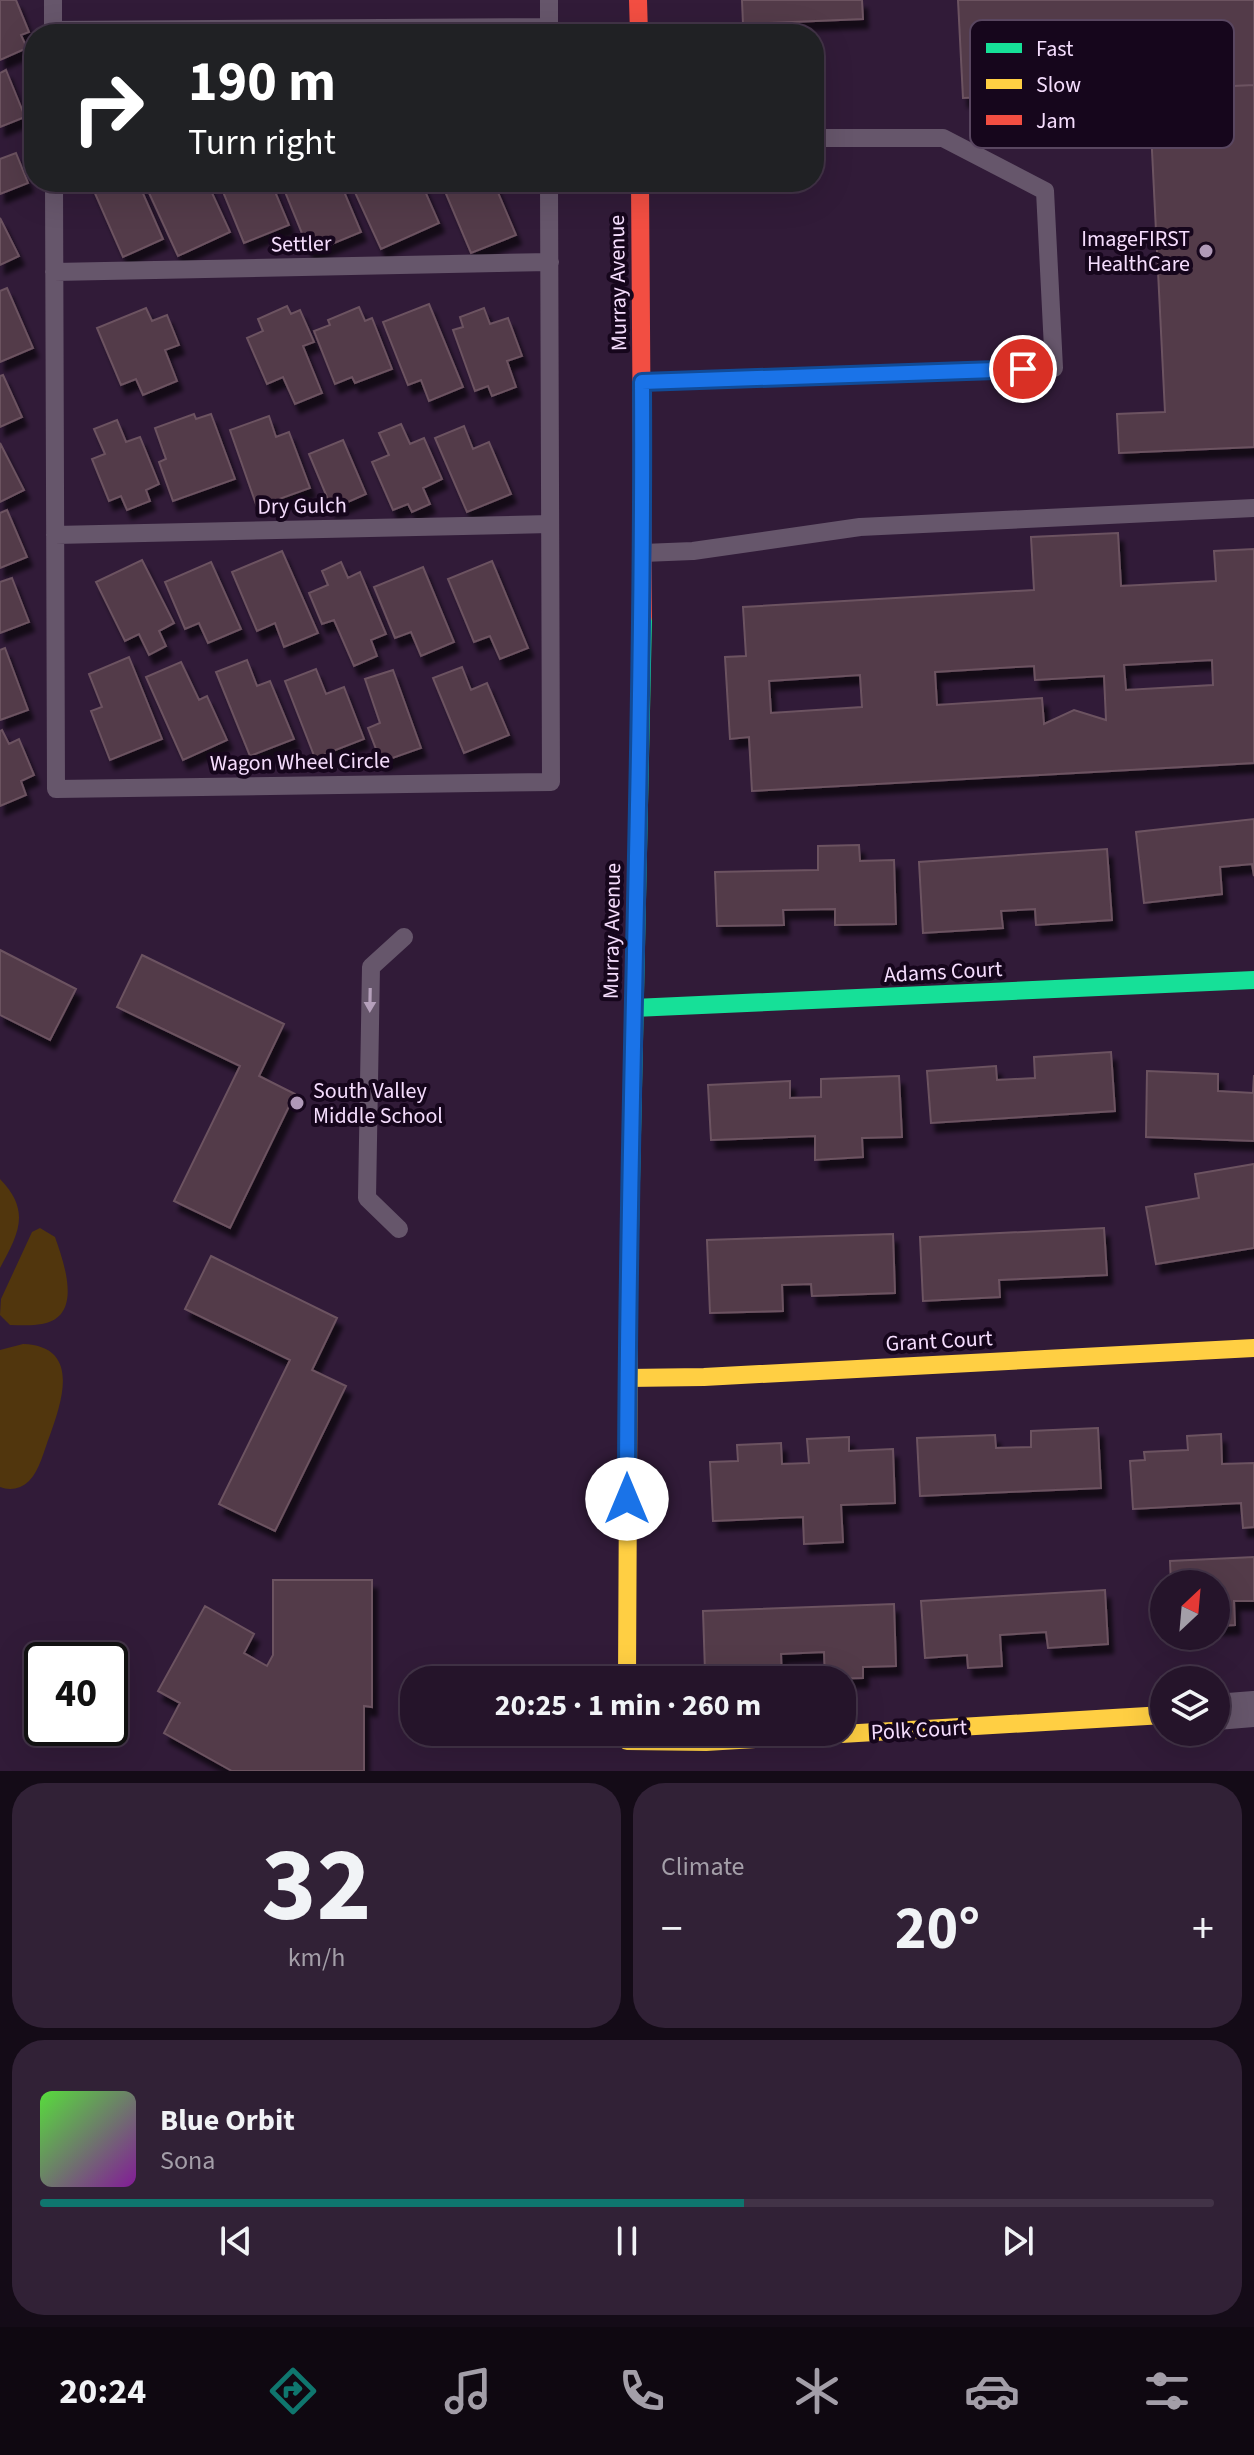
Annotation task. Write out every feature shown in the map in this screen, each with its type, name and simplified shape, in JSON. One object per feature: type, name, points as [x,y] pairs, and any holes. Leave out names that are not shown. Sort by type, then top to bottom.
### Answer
[{"type":"street","points":[[638,0],[639,24]]},
{"type":"street","name":"Murray Avenue","points":[[627,1666],[627,1378],[643,553],[640,192]]},
{"type":"street","name":"Adams Court","points":[[634,1008],[1254,980]]},
{"type":"street","name":"Grant Court","points":[[627,1378],[704,1377],[1254,1348]]},
{"type":"street","points":[[1230,1711],[1254,1709]]},
{"type":"street","name":"Polk Court","points":[[856,1733],[1150,1716]]},
{"type":"lane","points":[[53,0],[53,24]]},
{"type":"lane","points":[[549,0],[549,24]]},
{"type":"lane","points":[[642,382],[1054,368],[1045,191],[943,138],[824,138]]},
{"type":"lane","name":"Wagon Wheel Circle","points":[[54,192],[56,789],[551,782],[549,192]]},
{"type":"lane","name":"Settler","points":[[54,272],[550,262]]},
{"type":"lane","points":[[643,553],[693,551],[860,527],[1254,508]]},
{"type":"lane","name":"Dry Gulch","points":[[55,535],[550,524]]},
{"type":"lane","points":[[399,1229],[367,1198],[367,1167],[371,967],[404,937]]},
{"type":"shaded area","points":[[0,1179],[16,1201],[19,1222],[0,1268]]},
{"type":"shaded area","points":[[40,1228],[55,1237],[66,1274],[67,1300],[63,1311],[55,1319],[38,1325],[10,1325],[0,1315],[1,1299],[32,1232]]},
{"type":"shaded area","points":[[23,1344],[41,1347],[53,1354],[60,1364],[62,1391],[55,1421],[36,1471],[22,1486],[8,1489],[0,1487],[0,1350]]},
{"type":"building","points":[[0,0],[16,0],[26,24],[21,35],[24,49],[0,60]]},
{"type":"building","points":[[742,0],[862,0],[863,19],[743,24]]},
{"type":"building","points":[[958,0],[1254,0],[1254,85],[1234,86],[1234,20],[970,20],[970,98],[963,98]]},
{"type":"building","points":[[6,70],[24,117],[0,127],[0,73]]},
{"type":"building","name":"ImageFIRST HealthCare","points":[[1254,85],[1254,447],[1119,453],[1117,414],[1165,412],[1152,148],[1234,148],[1234,86]]},
{"type":"building","points":[[16,153],[24,173],[24,185],[0,194],[0,159]]},
{"type":"building","points":[[94,192],[142,192],[163,239],[123,257]]},
{"type":"building","points":[[149,192],[212,192],[230,232],[178,256]]},
{"type":"building","points":[[223,192],[275,192],[289,225],[244,243]]},
{"type":"building","points":[[285,192],[344,192],[361,232],[310,253]]},
{"type":"building","points":[[355,192],[425,192],[439,223],[381,249]]},
{"type":"building","points":[[445,192],[498,192],[516,235],[471,253]]},
{"type":"building","points":[[0,218],[19,256],[0,265]]},
{"type":"building","points":[[7,288],[33,348],[0,362],[0,291]]},
{"type":"building","points":[[429,304],[463,387],[429,401],[421,380],[408,385],[383,322]]},
{"type":"building","points":[[287,306],[291,314],[300,310],[314,342],[303,346],[322,393],[295,404],[283,377],[267,384],[247,338],[263,331],[258,319]]},
{"type":"building","points":[[359,307],[365,321],[372,318],[392,369],[355,383],[352,377],[335,384],[314,331],[330,325],[328,320]]},
{"type":"building","points":[[146,308],[152,321],[167,315],[179,345],[165,350],[177,381],[143,395],[136,379],[121,385],[97,328]]},
{"type":"building","points":[[484,308],[490,324],[508,318],[522,356],[507,361],[516,387],[492,396],[488,386],[475,391],[453,330],[463,327],[460,317]]},
{"type":"building","points":[[3,375],[22,417],[0,427],[0,376]]},
{"type":"building","points":[[194,414],[196,419],[211,414],[235,479],[173,501],[159,462],[166,459],[155,428]]},
{"type":"building","points":[[269,416],[276,437],[289,432],[310,488],[257,507],[230,430]]},
{"type":"building","points":[[117,420],[126,442],[140,437],[159,484],[146,490],[150,501],[127,510],[121,496],[109,501],[92,459],[105,454],[94,429]]},
{"type":"building","points":[[401,424],[410,444],[424,438],[442,479],[423,488],[430,504],[412,512],[408,504],[393,510],[372,462],[389,455],[379,433]]},
{"type":"building","points":[[464,426],[473,449],[489,442],[511,494],[467,512],[435,438]]},
{"type":"building","points":[[343,440],[366,494],[332,509],[309,454]]},
{"type":"building","points":[[0,443],[24,490],[0,502]]},
{"type":"building","points":[[7,510],[27,557],[0,568],[0,513]]},
{"type":"building","points":[[1118,533],[1121,586],[1216,581],[1214,551],[1254,549],[1254,763],[752,791],[749,737],[730,739],[725,657],[746,656],[743,607],[1034,590],[1031,537]],"holes":[[[1212,660],[1213,685],[1126,690],[1124,665]],[[1034,666],[1035,680],[1104,676],[1106,720],[1074,710],[1044,724],[1042,698],[937,705],[935,672]],[[860,675],[862,707],[771,713],[769,681]]]},
{"type":"building","points":[[282,551],[318,633],[284,647],[275,623],[257,631],[232,572]]},
{"type":"building","points":[[142,560],[174,623],[159,631],[166,646],[149,655],[139,634],[125,641],[96,582]]},
{"type":"building","points":[[492,561],[528,648],[500,659],[490,636],[474,642],[448,579]]},
{"type":"building","points":[[211,562],[241,629],[208,643],[199,623],[185,629],[165,582]]},
{"type":"building","points":[[341,562],[348,578],[360,572],[386,634],[371,640],[377,656],[354,666],[334,620],[322,624],[309,593],[328,585],[322,571]]},
{"type":"building","points":[[423,567],[454,642],[421,656],[411,632],[395,638],[374,587]]},
{"type":"building","points":[[12,578],[29,622],[0,633],[0,582]]},
{"type":"building","points":[[5,648],[28,710],[0,720],[0,650]]},
{"type":"building","points":[[129,657],[162,739],[110,760],[91,711],[102,707],[89,674]]},
{"type":"building","points":[[247,660],[257,686],[270,681],[294,739],[250,756],[216,672]]},
{"type":"building","points":[[181,662],[199,700],[207,696],[227,740],[183,760],[146,677]]},
{"type":"building","points":[[462,667],[471,690],[487,683],[509,735],[464,753],[433,678]]},
{"type":"building","points":[[316,669],[326,694],[344,687],[364,739],[315,758],[285,681]]},
{"type":"building","points":[[393,670],[421,748],[381,762],[368,728],[380,723],[365,679]]},
{"type":"building","points":[[0,731],[9,744],[19,739],[34,775],[21,781],[26,795],[0,806]]},
{"type":"building","points":[[1254,819],[1254,876],[1252,864],[1220,867],[1222,894],[1144,903],[1136,832]]},
{"type":"building","points":[[859,845],[860,861],[894,860],[896,924],[835,925],[835,909],[783,910],[784,925],[717,926],[715,872],[818,870],[818,846]]},
{"type":"building","points":[[1107,849],[1112,920],[1036,925],[1035,909],[1001,911],[1003,928],[923,933],[919,862]]},
{"type":"building","points":[[0,950],[76,989],[50,1040],[0,1015]]},
{"type":"building","points":[[142,955],[284,1024],[259,1076],[295,1094],[230,1228],[174,1201],[240,1066],[117,1007]]},
{"type":"building","points":[[1111,1052],[1115,1111],[931,1123],[927,1071],[996,1066],[997,1080],[1035,1078],[1034,1057]]},
{"type":"building","points":[[1147,1071],[1218,1074],[1218,1091],[1253,1093],[1254,1075],[1254,1141],[1146,1137]]},
{"type":"building","points":[[899,1076],[902,1137],[862,1138],[863,1157],[815,1160],[815,1136],[711,1140],[708,1085],[790,1081],[790,1098],[821,1097],[821,1079]]},
{"type":"building","points":[[1254,1164],[1254,1248],[1156,1264],[1146,1207],[1199,1198],[1195,1174]]},
{"type":"building","points":[[1104,1228],[1107,1275],[999,1280],[1000,1297],[923,1301],[920,1237]]},
{"type":"building","points":[[893,1234],[895,1293],[812,1296],[811,1284],[782,1285],[783,1311],[710,1313],[707,1240]]},
{"type":"building","points":[[211,1256],[337,1318],[312,1370],[346,1386],[275,1531],[219,1504],[290,1360],[185,1309]]},
{"type":"building","points":[[1098,1428],[1101,1488],[920,1496],[917,1438],[995,1435],[996,1448],[1031,1447],[1031,1431]]},
{"type":"building","points":[[1221,1434],[1222,1464],[1254,1463],[1254,1527],[1243,1528],[1241,1503],[1133,1509],[1130,1461],[1145,1460],[1144,1452],[1188,1450],[1187,1436]]},
{"type":"building","points":[[849,1437],[849,1451],[893,1449],[895,1503],[841,1505],[843,1542],[804,1544],[803,1517],[713,1521],[710,1462],[738,1461],[737,1445],[781,1443],[782,1464],[809,1463],[807,1439]]},
{"type":"building","points":[[1254,1557],[1254,1601],[1234,1601],[1235,1625],[1230,1625],[1230,1570],[1170,1570],[1170,1561]]},
{"type":"building","points":[[273,1580],[372,1580],[372,1707],[364,1706],[364,1771],[232,1771],[164,1733],[180,1703],[158,1691],[205,1606],[254,1634],[244,1653],[267,1666],[273,1655]]},
{"type":"building","points":[[1105,1590],[1108,1644],[1048,1648],[1046,1632],[1000,1635],[1002,1666],[968,1668],[967,1655],[925,1658],[921,1601]]},
{"type":"building","points":[[894,1604],[896,1666],[863,1667],[863,1678],[856,1678],[856,1666],[825,1666],[824,1652],[781,1654],[781,1666],[705,1666],[703,1611]]},
{"type":"traffic: fast","points":[[629,1277],[643,617]]},
{"type":"traffic: fast","points":[[634,1008],[1254,980]]},
{"type":"traffic: slow","points":[[627,1666],[629,1277]]},
{"type":"traffic: slow","points":[[627,1378],[704,1377],[1254,1348]]},
{"type":"traffic: slow","points":[[856,1733],[1150,1716]]},
{"type":"traffic: jam","points":[[638,0],[639,24]]},
{"type":"traffic: jam","points":[[640,192],[643,617]]},
{"type":"place","name":"ImageFIRST HealthCare","points":[[1206,251]]},
{"type":"place","name":"South Valley Middle School","points":[[297,1103]]},
{"type":"route","points":[[627,1499],[643,622],[642,382],[1023,369]]}]
